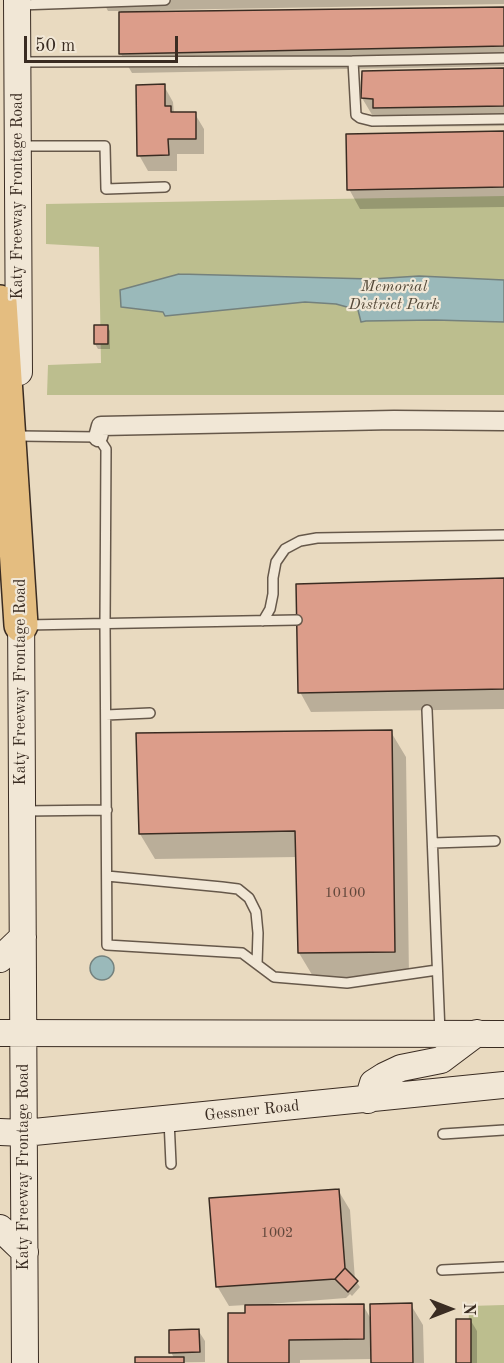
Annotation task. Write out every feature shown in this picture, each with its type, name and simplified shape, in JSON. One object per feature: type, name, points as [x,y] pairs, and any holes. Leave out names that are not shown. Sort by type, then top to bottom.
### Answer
[{"type":"highway","points":[[0,303],[21,625]]},
{"type":"main road","name":"Katy Freeway Frontage Road","points":[[17,2],[22,937],[12,1033],[12,1133],[25,1252],[25,1363]]},
{"type":"main road","points":[[0,959],[22,937]]},
{"type":"main road","points":[[12,1033],[504,1034]]},
{"type":"main road","points":[[368,1100],[373,1083],[384,1076],[401,1068],[441,1060],[477,1033]]},
{"type":"main road","name":"Gessner Road","points":[[12,1133],[169,1120],[504,1085]]},
{"type":"main road","points":[[0,1228],[25,1252]]},
{"type":"street","points":[[98,437],[101,426],[394,420],[504,421]]},
{"type":"lane","points":[[17,2],[165,0]]},
{"type":"lane","points":[[17,62],[504,58]]},
{"type":"lane","points":[[353,61],[356,115],[360,118],[372,121],[504,119]]},
{"type":"lane","points":[[18,146],[105,146],[106,189],[165,187]]},
{"type":"lane","points":[[20,436],[98,437],[106,449],[107,945],[242,953],[274,977],[347,984],[437,970]]},
{"type":"lane","points":[[263,621],[270,609],[276,562],[285,549],[300,541],[317,538],[504,535]]},
{"type":"lane","points":[[21,625],[297,621]]},
{"type":"lane","points":[[427,710],[440,1033]]},
{"type":"lane","points":[[106,715],[150,713]]},
{"type":"lane","points":[[22,811],[107,810]]},
{"type":"lane","points":[[432,843],[495,841]]},
{"type":"lane","points":[[107,876],[238,889],[249,898],[256,912],[258,933],[256,964]]},
{"type":"lane","points":[[169,1120],[171,1164]]},
{"type":"lane","points":[[443,1134],[504,1130]]},
{"type":"lane","points":[[442,1270],[504,1268]]},
{"type":"green space","name":"Memorial District Park","points":[[504,196],[504,395],[47,395],[48,365],[101,363],[99,247],[46,244],[46,204]]},
{"type":"green space","points":[[504,1305],[504,1363],[468,1363],[469,1306]]},
{"type":"water","points":[[179,274],[372,279],[419,276],[504,280],[504,322],[435,320],[361,322],[358,310],[336,304],[305,302],[165,316],[163,312],[121,307],[120,290]]},
{"type":"water","points":[[102,956],[111,959],[114,968],[111,977],[102,980],[93,977],[90,968],[93,959]]},
{"type":"building","points":[[504,7],[504,46],[119,54],[119,12]]},
{"type":"building","points":[[504,68],[504,106],[373,108],[373,99],[361,98],[362,71]]},
{"type":"building","points":[[165,84],[165,106],[171,106],[171,112],[196,112],[196,139],[168,139],[169,155],[137,156],[136,85]]},
{"type":"building","points":[[504,131],[504,187],[347,190],[346,134]]},
{"type":"building","points":[[94,325],[108,325],[108,344],[94,344]]},
{"type":"building","points":[[504,578],[504,689],[298,693],[296,584]]},
{"type":"building","points":[[392,730],[395,952],[298,953],[295,831],[139,834],[136,733]]},
{"type":"building","points":[[339,1189],[345,1268],[335,1279],[216,1287],[209,1198]]},
{"type":"building","points":[[345,1268],[358,1281],[348,1292],[335,1279]]},
{"type":"building","points":[[412,1303],[413,1363],[371,1363],[370,1304]]},
{"type":"building","points":[[364,1304],[364,1339],[289,1340],[289,1363],[228,1363],[228,1313],[245,1313],[245,1305]]},
{"type":"building","points":[[456,1319],[471,1319],[471,1363],[456,1363]]},
{"type":"building","points":[[199,1329],[200,1352],[169,1353],[169,1330]]},
{"type":"building","points":[[135,1357],[184,1357],[184,1363],[135,1363]]}]
